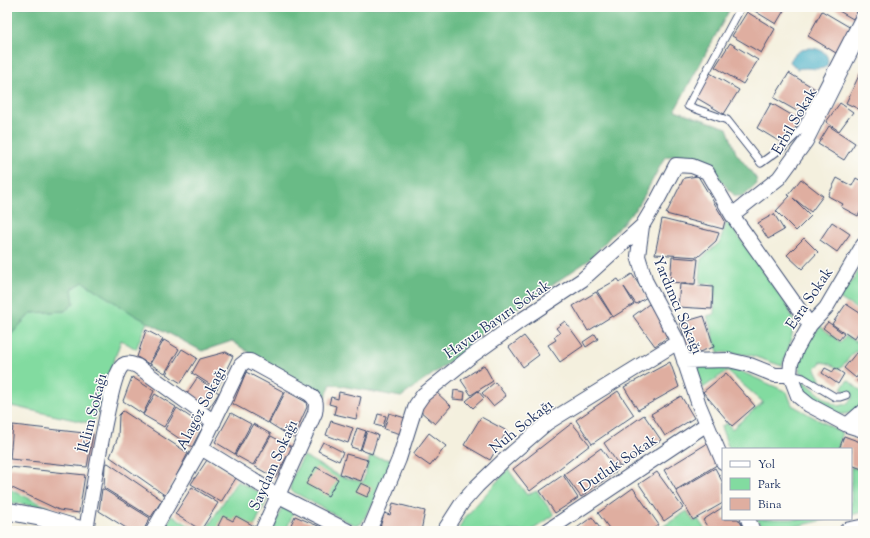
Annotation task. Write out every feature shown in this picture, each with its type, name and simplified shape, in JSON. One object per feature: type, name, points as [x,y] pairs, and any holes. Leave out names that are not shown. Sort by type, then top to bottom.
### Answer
[{"type":"street","name":"Erbil Sokak","points":[[732,215],[779,178],[863,26]]},
{"type":"street","name":"Yardımcı Sokağı","points":[[722,460],[707,424],[678,342],[646,282],[638,256],[642,226],[658,201],[676,165],[692,166],[707,172],[732,215],[810,325]]},
{"type":"street","name":"Havuz Bayırı Sokak","points":[[369,531],[399,459],[416,405],[423,395],[470,357],[523,319],[582,280],[642,226]]},
{"type":"street","name":"Esra Sokak","points":[[790,375],[791,363],[797,348],[810,325],[826,308],[863,245]]},
{"type":"street","name":"Nuh Sokağı","points":[[444,531],[462,503],[477,486],[548,422],[678,342]]},
{"type":"street","points":[[684,361],[729,360],[750,365],[775,375],[790,375],[798,396],[810,405],[846,425],[863,430]]},
{"type":"street","name":"Alagöz Sokağı","points":[[153,531],[201,448],[242,365],[246,361],[250,361],[315,398],[317,404],[315,413]]},
{"type":"street","name":"İklim Sokağı","points":[[86,531],[92,489],[104,427],[115,382],[123,365],[129,363],[137,366],[214,422]]},
{"type":"street","points":[[846,425],[863,412]]},
{"type":"street","name":"Saydam Sokağı","points":[[262,531],[315,413]]},
{"type":"street","name":"Dutluk Sokak","points":[[547,531],[707,424]]},
{"type":"street","points":[[201,448],[277,495],[348,531]]},
{"type":"street","points":[[7,511],[39,517],[86,531]]},
{"type":"street","points":[[748,520],[753,531]]},
{"type":"street","points":[[848,531],[863,528]]},
{"type":"lane","points":[[741,7],[688,106],[728,120],[761,163],[804,133],[863,9]]},
{"type":"lane","points":[[790,375],[803,378],[835,397],[846,395]]},
{"type":"green space","points":[[7,7],[731,7],[675,110],[727,128],[736,153],[756,178],[757,184],[744,196],[735,196],[707,166],[700,162],[684,156],[665,157],[639,205],[589,260],[485,330],[461,354],[401,397],[331,384],[326,396],[248,352],[232,341],[202,351],[136,316],[83,282],[72,289],[74,303],[65,311],[31,313],[7,339]]},
{"type":"green space","points":[[727,220],[788,307],[793,319],[791,341],[782,366],[750,355],[718,352],[707,316],[714,314],[715,284],[700,283],[701,259],[720,242]]},
{"type":"green space","points":[[863,263],[863,313],[839,298],[853,280]]},
{"type":"green space","points":[[83,282],[147,322],[136,349],[121,340],[93,424],[7,405],[7,339],[31,313],[65,311],[72,289]]},
{"type":"green space","points":[[820,326],[840,342],[846,336],[856,342],[863,333],[863,356],[855,351],[840,369],[821,362],[815,369],[821,381],[815,381],[799,371],[801,358],[806,347]]},
{"type":"green space","points":[[700,366],[740,371],[787,392],[792,405],[842,433],[837,448],[729,448],[721,427],[727,423],[732,429],[763,402],[727,371],[703,388],[697,372]]},
{"type":"green space","points":[[798,379],[809,385],[827,400],[839,406],[846,404],[853,398],[841,388],[848,380],[863,393],[863,402],[855,410],[845,414],[831,412],[817,404],[805,392]]},
{"type":"green space","points":[[304,456],[339,476],[363,482],[370,456],[392,460],[381,490],[361,524],[356,525],[348,522],[290,490],[293,477]]},
{"type":"green space","points":[[852,467],[863,471],[863,512],[852,515]]},
{"type":"green space","points":[[508,469],[527,495],[537,491],[554,515],[531,531],[458,531],[463,520]]},
{"type":"green space","points":[[237,481],[268,497],[252,531],[205,531]]},
{"type":"green space","points":[[7,488],[50,508],[7,502]]},
{"type":"green space","points":[[282,507],[293,513],[286,531],[273,531]]},
{"type":"green space","points":[[687,511],[694,522],[698,519],[706,531],[656,531]]},
{"type":"green space","points":[[172,515],[198,531],[163,531]]},
{"type":"green space","points":[[757,520],[824,520],[775,531],[764,528]]},
{"type":"water","points":[[809,48],[824,52],[828,61],[827,66],[821,69],[797,69],[790,62],[797,52]]},
{"type":"building","points":[[748,7],[786,7],[776,24]]},
{"type":"building","points":[[832,7],[860,7],[853,19]]},
{"type":"building","points":[[822,11],[851,28],[836,53],[808,36]]},
{"type":"building","points":[[747,12],[775,29],[761,53],[732,36]]},
{"type":"building","points":[[730,43],[758,60],[743,84],[715,67]]},
{"type":"building","points":[[863,67],[863,111],[846,103]]},
{"type":"building","points":[[710,73],[739,90],[724,114],[695,97]]},
{"type":"building","points":[[789,73],[817,90],[802,114],[774,98]]},
{"type":"building","points":[[771,103],[800,120],[785,145],[757,128]]},
{"type":"building","points":[[840,103],[853,112],[839,131],[826,122]]},
{"type":"building","points":[[829,126],[855,143],[844,160],[818,144]]},
{"type":"building","points":[[698,176],[725,221],[723,229],[666,214],[684,178]]},
{"type":"building","points":[[837,178],[852,186],[856,178],[863,182],[863,207],[858,216],[841,207],[843,204],[828,196]]},
{"type":"building","points":[[801,179],[823,196],[811,212],[793,198],[811,216],[796,231],[776,211],[790,196],[788,195]]},
{"type":"building","points":[[774,214],[784,230],[768,239],[758,223]]},
{"type":"building","points":[[662,219],[719,233],[716,241],[698,257],[655,254]]},
{"type":"building","points":[[832,222],[850,234],[837,252],[820,240]]},
{"type":"building","points":[[804,238],[818,252],[802,269],[787,255]]},
{"type":"building","points":[[672,257],[698,259],[695,284],[670,282]]},
{"type":"building","points":[[632,274],[647,297],[636,304],[624,287],[634,304],[613,317],[597,291],[618,279],[620,282]]},
{"type":"building","points":[[680,284],[713,287],[712,309],[678,307]]},
{"type":"building","points":[[596,292],[612,316],[588,331],[573,306]]},
{"type":"building","points":[[649,304],[672,334],[655,346],[633,316]]},
{"type":"building","points":[[846,304],[863,315],[863,326],[854,339],[832,324]]},
{"type":"building","points":[[704,316],[714,347],[690,355],[680,323]]},
{"type":"building","points":[[565,321],[583,346],[560,362],[548,345],[556,340],[554,337],[560,333],[556,328]]},
{"type":"building","points":[[828,322],[844,334],[839,340],[823,328]]},
{"type":"building","points":[[146,330],[163,339],[149,364],[137,357]]},
{"type":"building","points":[[595,334],[598,339],[586,347],[583,342]]},
{"type":"building","points":[[524,336],[539,355],[523,367],[509,347]]},
{"type":"building","points":[[164,340],[179,349],[165,373],[150,364]]},
{"type":"building","points":[[182,349],[197,358],[181,383],[166,374]]},
{"type":"building","points":[[226,352],[233,356],[217,389],[192,373],[200,359]]},
{"type":"building","points":[[856,353],[863,358],[863,368],[856,378],[844,368]]},
{"type":"building","points":[[670,362],[679,387],[638,410],[624,387]]},
{"type":"building","points":[[484,365],[493,381],[471,395],[461,380]]},
{"type":"building","points":[[825,368],[833,372],[835,368],[844,374],[838,384],[822,373]]},
{"type":"building","points":[[246,372],[284,392],[268,423],[233,404]]},
{"type":"building","points":[[726,373],[755,406],[732,426],[703,392]]},
{"type":"building","points":[[863,374],[863,386],[857,381]]},
{"type":"building","points":[[132,377],[154,391],[143,414],[123,401]]},
{"type":"building","points":[[197,378],[219,393],[207,411],[185,396]]},
{"type":"building","points":[[495,382],[506,396],[493,406],[482,393]]},
{"type":"building","points":[[454,390],[465,392],[464,400],[453,399]]},
{"type":"building","points":[[286,391],[306,402],[307,407],[293,438],[269,423]]},
{"type":"building","points":[[435,391],[451,406],[435,424],[419,410]]},
{"type":"building","points":[[478,391],[484,398],[473,408],[466,401]]},
{"type":"building","points":[[618,391],[634,415],[592,444],[576,420]]},
{"type":"building","points":[[339,392],[361,397],[356,419],[334,414],[336,406],[329,404],[331,397],[338,399]]},
{"type":"building","points":[[155,394],[176,407],[164,427],[143,415]]},
{"type":"building","points":[[681,396],[694,418],[665,436],[651,414]]},
{"type":"building","points":[[177,408],[203,426],[192,447],[165,429]]},
{"type":"building","points":[[123,411],[188,453],[166,496],[110,457],[118,437],[119,415]]},
{"type":"building","points":[[231,413],[251,424],[235,454],[215,442]]},
{"type":"building","points":[[389,413],[405,418],[401,434],[384,429]]},
{"type":"building","points":[[378,414],[386,416],[383,427],[375,425]]},
{"type":"building","points":[[644,415],[661,440],[620,467],[604,443]]},
{"type":"building","points":[[481,417],[507,431],[490,460],[464,445]]},
{"type":"building","points":[[331,421],[353,428],[348,443],[326,435]]},
{"type":"building","points":[[572,423],[590,445],[530,491],[513,469]]},
{"type":"building","points":[[253,424],[271,434],[253,465],[235,455]]},
{"type":"building","points":[[13,425],[93,434],[87,467],[10,459]]},
{"type":"building","points":[[357,428],[366,431],[360,450],[351,447]]},
{"type":"building","points":[[367,431],[378,435],[372,454],[361,450]]},
{"type":"building","points":[[429,433],[446,446],[430,466],[413,454]]},
{"type":"building","points":[[271,436],[292,447],[275,478],[254,466]]},
{"type":"building","points":[[844,436],[863,443],[862,469],[852,465],[852,448],[839,448]]},
{"type":"building","points":[[323,442],[343,452],[339,461],[318,451]]},
{"type":"building","points":[[708,443],[720,463],[676,490],[664,470]]},
{"type":"building","points":[[601,448],[617,471],[581,497],[564,474]]},
{"type":"building","points":[[346,454],[368,460],[361,481],[340,474]]},
{"type":"building","points":[[207,460],[236,478],[221,502],[191,484]]},
{"type":"building","points":[[108,463],[162,500],[151,517],[104,488],[105,464]]},
{"type":"building","points":[[10,467],[85,475],[79,513],[59,510],[8,486]]},
{"type":"building","points":[[316,467],[338,479],[328,496],[306,484]]},
{"type":"building","points":[[715,468],[722,481],[722,504],[693,520],[676,491]]},
{"type":"building","points":[[657,472],[683,508],[664,521],[639,484]]},
{"type":"building","points":[[563,475],[578,498],[555,513],[540,491]]},
{"type":"building","points":[[361,483],[372,488],[367,497],[356,492]]},
{"type":"building","points":[[192,487],[218,503],[201,530],[175,514]]},
{"type":"building","points":[[633,488],[659,525],[650,531],[611,531],[598,513]]},
{"type":"building","points":[[102,489],[150,518],[143,531],[131,531],[99,511]]},
{"type":"building","points":[[393,503],[425,511],[421,531],[379,531],[384,513],[390,515]]},
{"type":"building","points":[[722,508],[722,520],[739,520],[746,531],[710,531],[703,520]]},
{"type":"building","points":[[223,516],[233,521],[236,516],[256,527],[253,531],[227,531],[218,526]]},
{"type":"building","points":[[295,516],[318,526],[316,531],[288,531]]},
{"type":"building","points":[[592,517],[602,531],[574,531],[574,530]]},
{"type":"building","points":[[318,526],[331,531],[316,531]]}]
